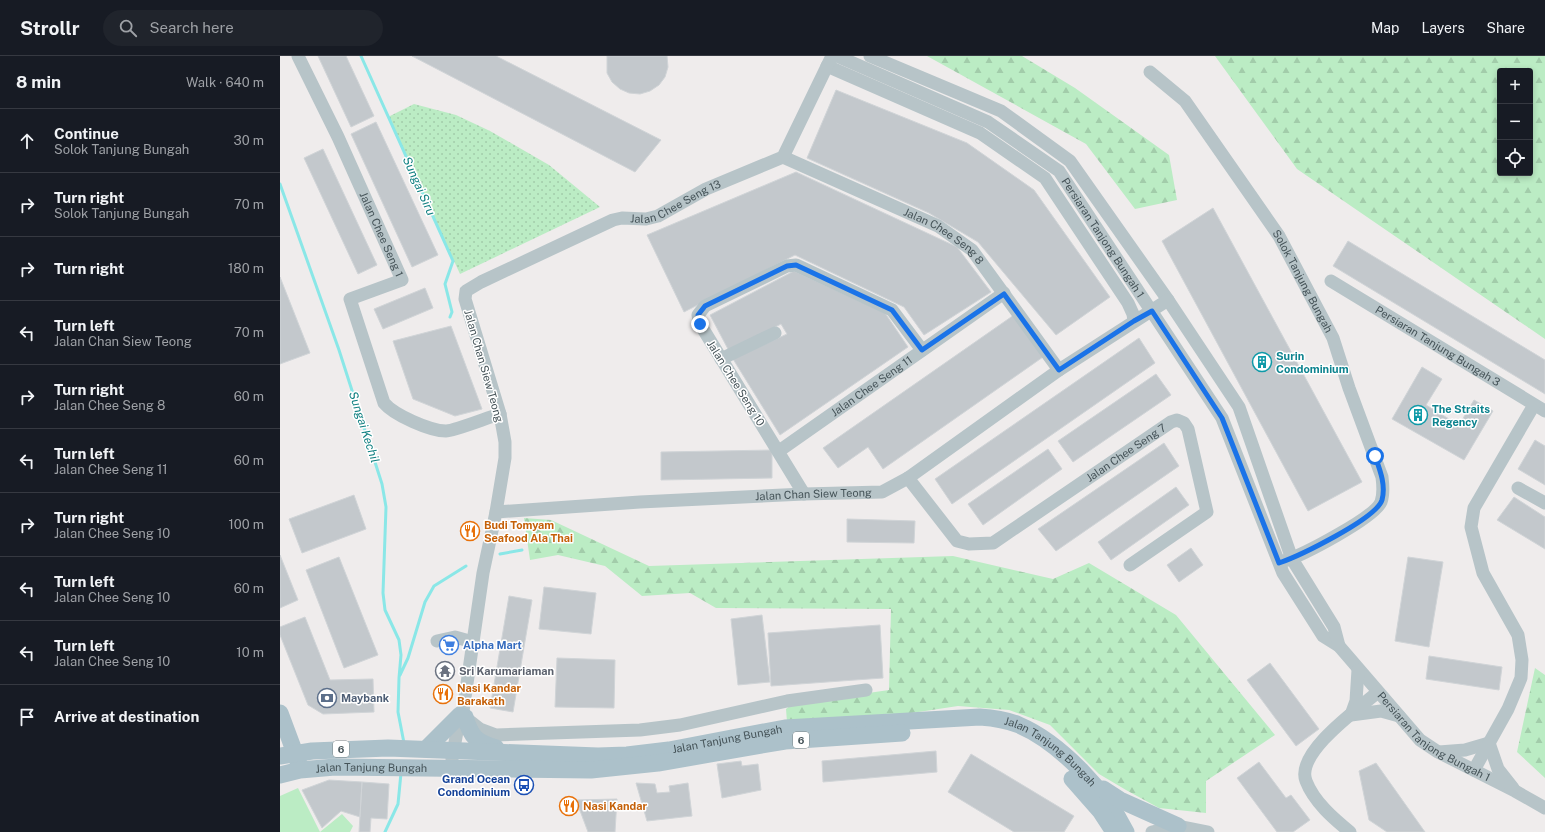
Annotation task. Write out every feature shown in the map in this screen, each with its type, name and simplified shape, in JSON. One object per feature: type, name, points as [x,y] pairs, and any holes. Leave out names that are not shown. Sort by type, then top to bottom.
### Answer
[{"type":"main road","points":[[280,713],[287,764]]},
{"type":"main road","points":[[424,748],[463,714],[469,730],[475,738],[489,746],[510,753]]},
{"type":"main road","name":"Jalan Tanjung Bungah","points":[[287,764],[388,748],[424,748],[510,753],[627,756],[669,750],[785,728],[980,717],[1008,721],[1044,738],[1102,793],[1117,814],[1126,832]]},
{"type":"main road","name":"Jalan Tanjung Bungah","points":[[287,764],[420,769],[591,770],[658,763],[785,741],[974,728],[990,729],[1013,734],[1036,747],[1058,764],[1101,812],[1114,832]]},
{"type":"main road","points":[[1086,778],[1120,800],[1178,826]]},
{"type":"street","name":"Jalan Chee Seng 1","points":[[298,56],[338,137],[402,280],[350,299],[384,403],[390,410],[417,423],[446,431],[500,414]]},
{"type":"street","name":"Persiaran Tanjong Bungah 1","points":[[837,56],[988,122],[1059,171],[1222,418],[1279,563],[1323,636],[1339,646],[1358,670],[1420,740],[1438,752],[1545,808]]},
{"type":"street","name":"Persiaran Tanjong Bungah 1","points":[[870,56],[1001,111],[1070,161],[1168,300],[1238,407],[1292,559],[1334,627],[1339,646]]},
{"type":"street","name":"Persiaran Tanjong Bungah 1","points":[[830,61],[980,133],[1045,178],[1128,303],[1133,314],[1134,321]]},
{"type":"street","points":[[783,157],[830,61]]},
{"type":"street","name":"Solok Tanjung Bungah","points":[[1150,72],[1185,101],[1279,236],[1332,338],[1382,477],[1384,491],[1381,502],[1372,513],[1292,559],[1279,563]]},
{"type":"street","name":"Jalan Chee Seng 13","points":[[466,291],[473,286],[613,220],[622,218],[646,219],[658,216],[706,189],[783,157]]},
{"type":"street","name":"Jalan Chee Seng 8","points":[[783,157],[938,226],[972,250],[1059,370]]},
{"type":"street","name":"Jalan Chee Seng 10","points":[[804,494],[700,324],[698,315],[705,306],[787,266],[796,265],[892,310],[922,350]]},
{"type":"street","name":"Persiaran Tanjung Bungah 3","points":[[1331,280],[1540,408]]},
{"type":"street","name":"Jalan Chan Siew Teong","points":[[454,769],[483,574],[496,512],[505,442],[500,414],[465,299],[466,291]]},
{"type":"street","name":"Jalan Chee Seng 11","points":[[779,451],[1004,294]]},
{"type":"street","points":[[1128,303],[1141,294]]},
{"type":"street","name":"Jalan Chan Siew Teong","points":[[496,512],[640,502],[804,494],[882,492],[908,478],[1059,370],[1168,300]]},
{"type":"street","points":[[721,359],[775,333]]},
{"type":"street","points":[[1474,770],[1508,709],[1521,678],[1522,660],[1518,635],[1483,573],[1471,527],[1474,508],[1540,408]]},
{"type":"street","name":"Jalan Chee Seng 7","points":[[908,478],[957,541],[969,544],[993,543],[1129,449],[1171,422],[1177,420],[1184,423],[1188,429],[1207,512],[1130,565]]},
{"type":"street","points":[[1518,488],[1545,503]]},
{"type":"street","points":[[437,641],[455,637],[473,642]]},
{"type":"street","points":[[1351,715],[1356,701],[1358,670]]},
{"type":"street","points":[[463,714],[480,729],[496,735],[640,730],[680,725],[787,701],[866,690]]},
{"type":"street","points":[[1350,832],[1335,820],[1319,801],[1306,780],[1308,760],[1323,739],[1378,692]]},
{"type":"street","points":[[1351,715],[1381,711],[1399,716]]},
{"type":"street","points":[[1438,752],[1465,750],[1489,743]]},
{"type":"street","points":[[1489,743],[1498,769],[1515,791]]},
{"type":"street","points":[[1152,832],[1178,826],[1206,832]]},
{"type":"green space","points":[[927,56],[1022,56],[1075,88],[1169,155],[1177,200],[1135,209],[1086,144]]},
{"type":"green space","points":[[1215,56],[1545,56],[1545,339],[1297,169]]},
{"type":"green space","points":[[414,104],[456,115],[490,131],[549,165],[600,207],[460,274],[388,117]]},
{"type":"green space","points":[[524,518],[551,520],[649,566],[953,556],[1053,579],[1089,563],[1176,615],[1275,735],[1206,781],[1206,813],[1159,808],[1099,774],[1050,725],[1009,710],[958,706],[859,721],[787,722],[786,709],[792,704],[889,690],[891,609],[716,608],[690,593],[642,596],[605,566],[558,555],[530,560]]},
{"type":"green space","points":[[1535,668],[1545,675],[1545,778],[1517,752]]},
{"type":"green space","points":[[298,788],[320,832],[280,832],[280,796]]},
{"type":"green space","points":[[342,814],[353,826],[350,832],[320,832]]},
{"type":"building","points":[[318,56],[346,56],[374,116],[351,127]]},
{"type":"building","points":[[412,56],[496,56],[661,140],[635,172]]},
{"type":"building","points":[[607,56],[667,56],[668,67],[665,77],[659,85],[650,91],[640,94],[629,93],[620,89],[612,82],[607,73]]},
{"type":"building","points":[[836,90],[967,143],[1034,190],[1110,297],[1056,335],[978,242],[929,213],[807,158]]},
{"type":"building","points":[[376,122],[438,255],[412,267],[351,134]]},
{"type":"building","points":[[323,149],[377,265],[358,274],[304,158]]},
{"type":"building","points":[[796,172],[957,247],[991,292],[924,335],[904,307],[795,255],[684,312],[647,235]]},
{"type":"building","name":"Surin Condominium","points":[[1213,208],[1362,482],[1308,511],[1162,241]]},
{"type":"building","points":[[1348,241],[1545,360],[1545,394],[1333,266]]},
{"type":"building","points":[[794,271],[885,313],[908,347],[780,435],[733,359],[787,334],[781,324],[729,351],[710,315]]},
{"type":"building","points":[[280,277],[310,353],[280,364]]},
{"type":"building","points":[[425,288],[433,308],[383,329],[374,309]]},
{"type":"building","points":[[1014,315],[1043,357],[883,469],[868,447],[838,468],[823,448]]},
{"type":"building","points":[[451,326],[482,409],[455,416],[413,399],[393,341]]},
{"type":"building","points":[[1139,338],[1155,363],[952,504],[935,479]]},
{"type":"building","name":"The Straits Regency","points":[[1422,367],[1442,379],[1426,405],[1459,425],[1474,400],[1493,411],[1464,460],[1392,419]]},
{"type":"building","points":[[1156,374],[1171,395],[1073,462],[1058,441]]},
{"type":"building","points":[[1535,440],[1545,446],[1545,485],[1518,469]]},
{"type":"building","points":[[1164,443],[1179,466],[1056,551],[1038,529]]},
{"type":"building","points":[[1048,449],[1062,469],[983,525],[968,504]]},
{"type":"building","points":[[772,450],[772,478],[661,480],[661,452]]},
{"type":"building","points":[[1176,487],[1189,505],[1111,560],[1098,542]]},
{"type":"building","points":[[354,495],[366,529],[302,553],[289,519]]},
{"type":"building","points":[[1514,497],[1545,517],[1545,549],[1497,520]]},
{"type":"building","points":[[847,519],[915,521],[914,543],[847,542]]},
{"type":"building","points":[[1191,548],[1203,565],[1179,582],[1167,565]]},
{"type":"building","points":[[280,555],[298,600],[280,608]]},
{"type":"building","points":[[339,557],[378,655],[344,668],[306,570]]},
{"type":"building","points":[[1408,557],[1443,562],[1429,647],[1395,641]]},
{"type":"building","points":[[544,587],[596,593],[591,634],[539,629]]},
{"type":"building","points":[[509,596],[532,600],[513,712],[490,708]]},
{"type":"building","points":[[762,615],[770,682],[738,685],[731,619]]},
{"type":"building","points":[[305,617],[330,680],[373,679],[374,712],[323,714],[308,705],[280,635],[280,627]]},
{"type":"building","points":[[880,625],[883,678],[771,686],[768,633]]},
{"type":"building","points":[[1429,656],[1502,667],[1499,690],[1426,679]]},
{"type":"building","points":[[557,658],[615,660],[614,708],[555,707]]},
{"type":"building","points":[[1270,663],[1319,729],[1296,746],[1247,680]]},
{"type":"building","points":[[936,751],[937,772],[823,782],[822,761]]},
{"type":"building","points":[[971,754],[1074,816],[1064,832],[1014,832],[948,792]]},
{"type":"building","points":[[741,761],[742,766],[758,764],[761,790],[722,798],[717,764]]},
{"type":"building","points":[[1259,762],[1286,798],[1291,795],[1310,820],[1293,832],[1277,832],[1237,778]]},
{"type":"building","points":[[1376,763],[1425,832],[1387,832],[1369,820],[1359,771]]},
{"type":"building","points":[[329,780],[362,782],[360,817],[341,811],[322,828],[302,790]]},
{"type":"building","points":[[362,782],[389,784],[387,819],[371,818],[370,832],[359,832]]},
{"type":"building","points":[[636,783],[655,784],[657,793],[670,792],[669,786],[688,783],[692,816],[647,821]]},
{"type":"building","points":[[617,799],[615,832],[588,832],[576,800]]},
{"type":"waterway","name":"Sungai Siru","points":[[361,56],[453,261],[445,284],[452,312],[450,317]]},
{"type":"waterway","name":"Sungai Kechil","points":[[280,184],[339,350],[382,484],[386,507],[383,593],[385,610],[399,640],[401,655],[398,712],[404,743]]},
{"type":"waterway","name":"Sungai Kechil","points":[[500,554],[522,550]]},
{"type":"waterway","name":"Sungai Kechil","points":[[400,675],[408,658],[425,602],[434,586],[466,566]]},
{"type":"waterway","name":"Sungai Kechil","points":[[385,832],[398,804],[401,773]]},
{"type":"place","name":"Surin Condominium","points":[[1262,362]]},
{"type":"place","name":"The Straits Regency","points":[[1418,415]]},
{"type":"place","name":"Budi Tomyam Seafood Ala Thai","points":[[470,531]]},
{"type":"place","name":"Alpha Mart","points":[[449,645]]},
{"type":"place","name":"Sri Karumariaman","points":[[445,671]]},
{"type":"place","name":"Nasi Kandar Barakath","points":[[443,694]]},
{"type":"place","name":"Maybank","points":[[327,698]]},
{"type":"place","name":"Grand Ocean Condominium","points":[[524,785]]},
{"type":"place","name":"Nasi Kandar","points":[[569,806]]},
{"type":"route","points":[[700,324],[698,315],[705,306],[787,266],[796,265],[892,310],[922,350],[959,323],[1004,294],[1059,370],[1152,311],[1222,418],[1279,563],[1292,559],[1345,530],[1372,513],[1377,508],[1381,502],[1384,491],[1382,477],[1375,456]]}]
